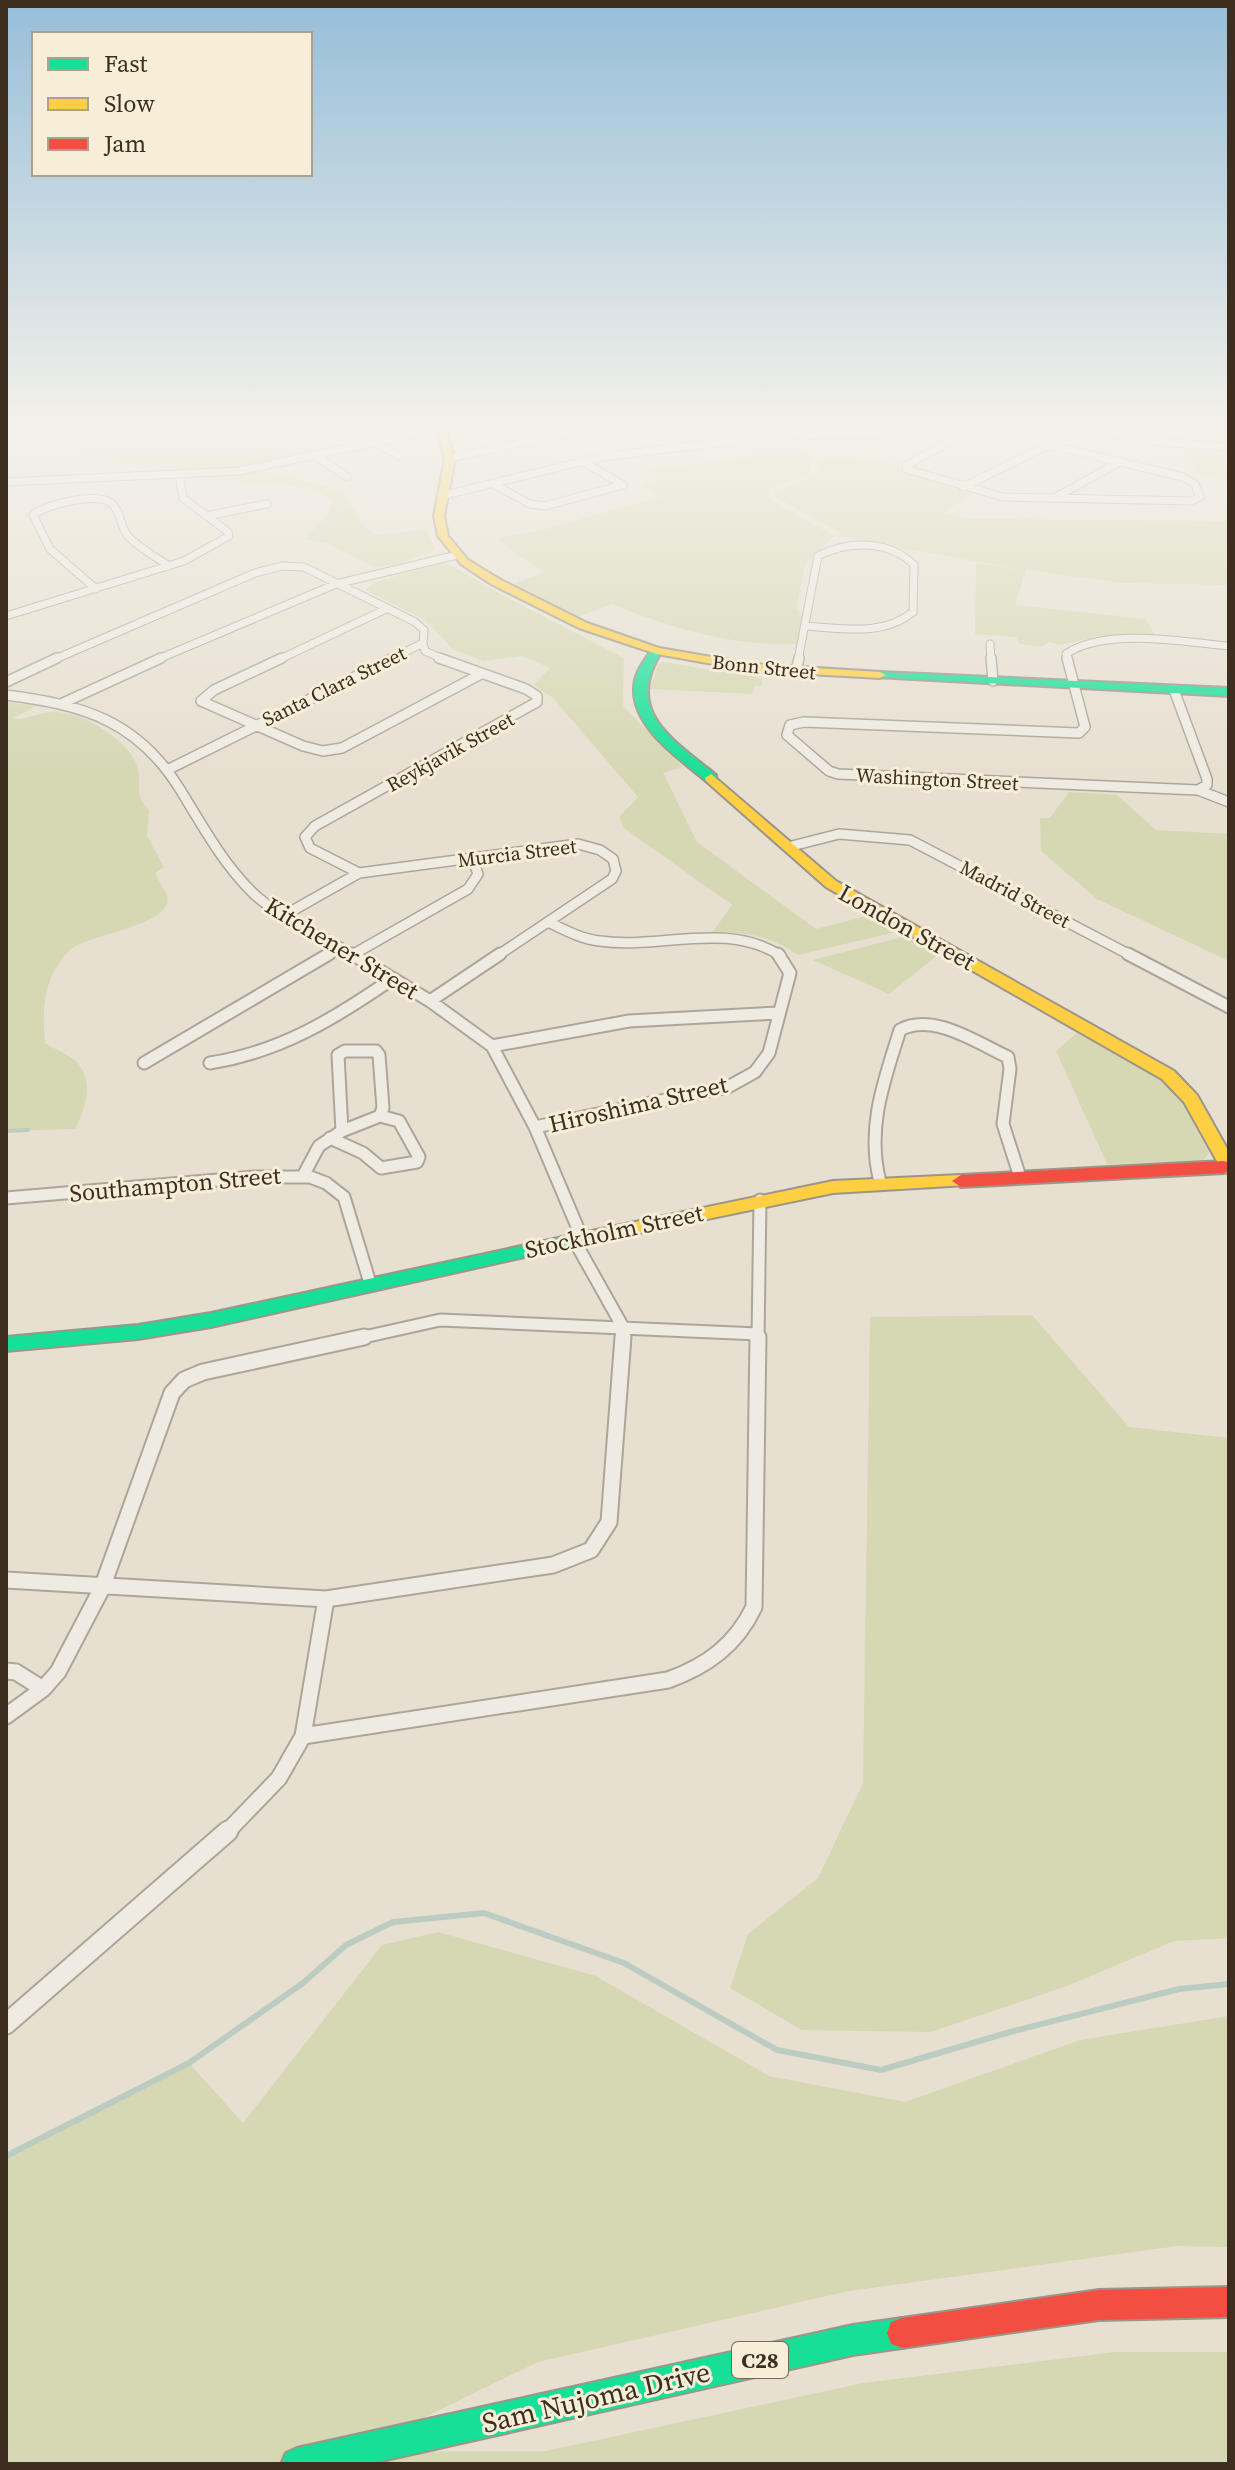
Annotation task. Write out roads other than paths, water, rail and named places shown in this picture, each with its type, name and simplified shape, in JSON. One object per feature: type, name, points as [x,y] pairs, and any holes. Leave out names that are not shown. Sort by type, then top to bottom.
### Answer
[{"type":"street","points":[[48,545],[96,589]]},
{"type":"street","points":[[141,545],[169,566]]},
{"type":"street","points":[[6,616],[169,566],[216,545]]},
{"type":"street","name":"Bonn Street","points":[[451,545],[457,555],[492,580],[585,627],[656,651],[718,664],[796,672],[1229,692]]},
{"type":"street","points":[[796,672],[818,556],[846,546],[872,547],[898,553],[914,565],[913,612],[905,619],[873,628],[805,626]]},
{"type":"street","points":[[63,703],[130,671],[336,584],[457,555]]},
{"type":"street","name":"Santa Clara Street","points":[[6,682],[93,641],[268,569],[298,566],[422,627],[425,634],[423,643],[167,770]]},
{"type":"street","points":[[386,609],[202,698],[206,705],[303,746],[332,751],[481,674]]},
{"type":"street","points":[[1072,685],[1066,654],[1089,642],[1229,646]]},
{"type":"street","name":"Reykjavik Street","points":[[359,873],[310,848],[305,837],[315,826],[537,702],[537,696],[526,689],[431,655],[425,651],[423,643]]},
{"type":"street","points":[[990,644],[993,681]]},
{"type":"street","name":"London Street","points":[[656,651],[645,663],[637,686],[640,708],[660,733],[837,889],[1158,1067],[1191,1099],[1229,1167]]},
{"type":"street","name":"Washington Street","points":[[1072,685],[1085,727],[1071,734],[804,722],[790,725],[787,735],[829,771],[838,774],[1198,790]]},
{"type":"street","points":[[1174,690],[1207,779],[1207,785],[1198,790]]},
{"type":"street","name":"Kitchener Street","points":[[6,695],[63,703],[128,730],[148,747],[167,770],[239,881],[283,916],[430,1001],[492,1046],[535,1127],[578,1239],[624,1329]]},
{"type":"street","points":[[1198,790],[1229,802]]},
{"type":"street","name":"Madrid Street","points":[[788,847],[839,834],[910,840],[1229,1007]]},
{"type":"street","name":"Murcia Street","points":[[283,916],[359,873],[578,844],[598,848],[614,860],[614,876],[430,1001]]},
{"type":"street","points":[[352,955],[473,885],[478,874],[472,857]]},
{"type":"street","name":"Hiroshima Street","points":[[535,1127],[713,1091],[743,1080],[765,1063],[789,978],[789,968],[771,948],[756,942],[732,938],[605,942],[579,936],[548,922]]},
{"type":"street","points":[[144,1063],[339,948]]},
{"type":"street","points":[[210,1063],[251,1057],[279,1048],[343,1015],[392,979]]},
{"type":"street","points":[[492,1046],[629,1021],[778,1013]]},
{"type":"street","points":[[880,1182],[873,1156],[871,1130],[900,1030],[919,1023],[930,1023],[1008,1057],[1010,1069],[1003,1124],[1020,1177]]},
{"type":"street","points":[[342,1131],[339,1053],[369,1050],[379,1055],[383,1108],[380,1116]]},
{"type":"street","points":[[303,1176],[319,1146],[330,1138],[342,1131],[380,1116],[399,1121],[419,1157],[417,1162],[381,1168],[363,1153],[330,1138]]},
{"type":"street","name":"Stockholm Street","points":[[6,1344],[180,1326],[760,1200],[880,1182],[1229,1167]]},
{"type":"street","name":"Southampton Street","points":[[6,1198],[254,1177],[303,1176],[326,1183],[344,1197],[370,1283]]},
{"type":"street","points":[[303,1736],[668,1680],[694,1672],[734,1642],[754,1607],[760,1200]]},
{"type":"street","points":[[6,1716],[43,1689],[58,1672],[102,1588],[172,1393],[184,1380],[203,1372],[440,1320],[758,1334]]},
{"type":"street","points":[[6,1580],[326,1599],[553,1565],[591,1550],[609,1522],[624,1329]]},
{"type":"street","points":[[6,2024],[223,1836],[279,1778],[303,1736],[326,1599]]},
{"type":"street","points":[[6,1671],[16,1672],[43,1689]]},
{"type":"street","name":"Sam Nujoma Drive","points":[[297,2464],[853,2340],[1099,2305],[1229,2302]]},
{"type":"waterway","points":[[6,1131],[28,1130]]},
{"type":"waterway","points":[[6,2156],[189,2063],[303,1983],[346,1945],[393,1922],[484,1913],[624,1963],[777,2050],[881,2070],[1010,2032],[1179,1989],[1229,1984]]}]
